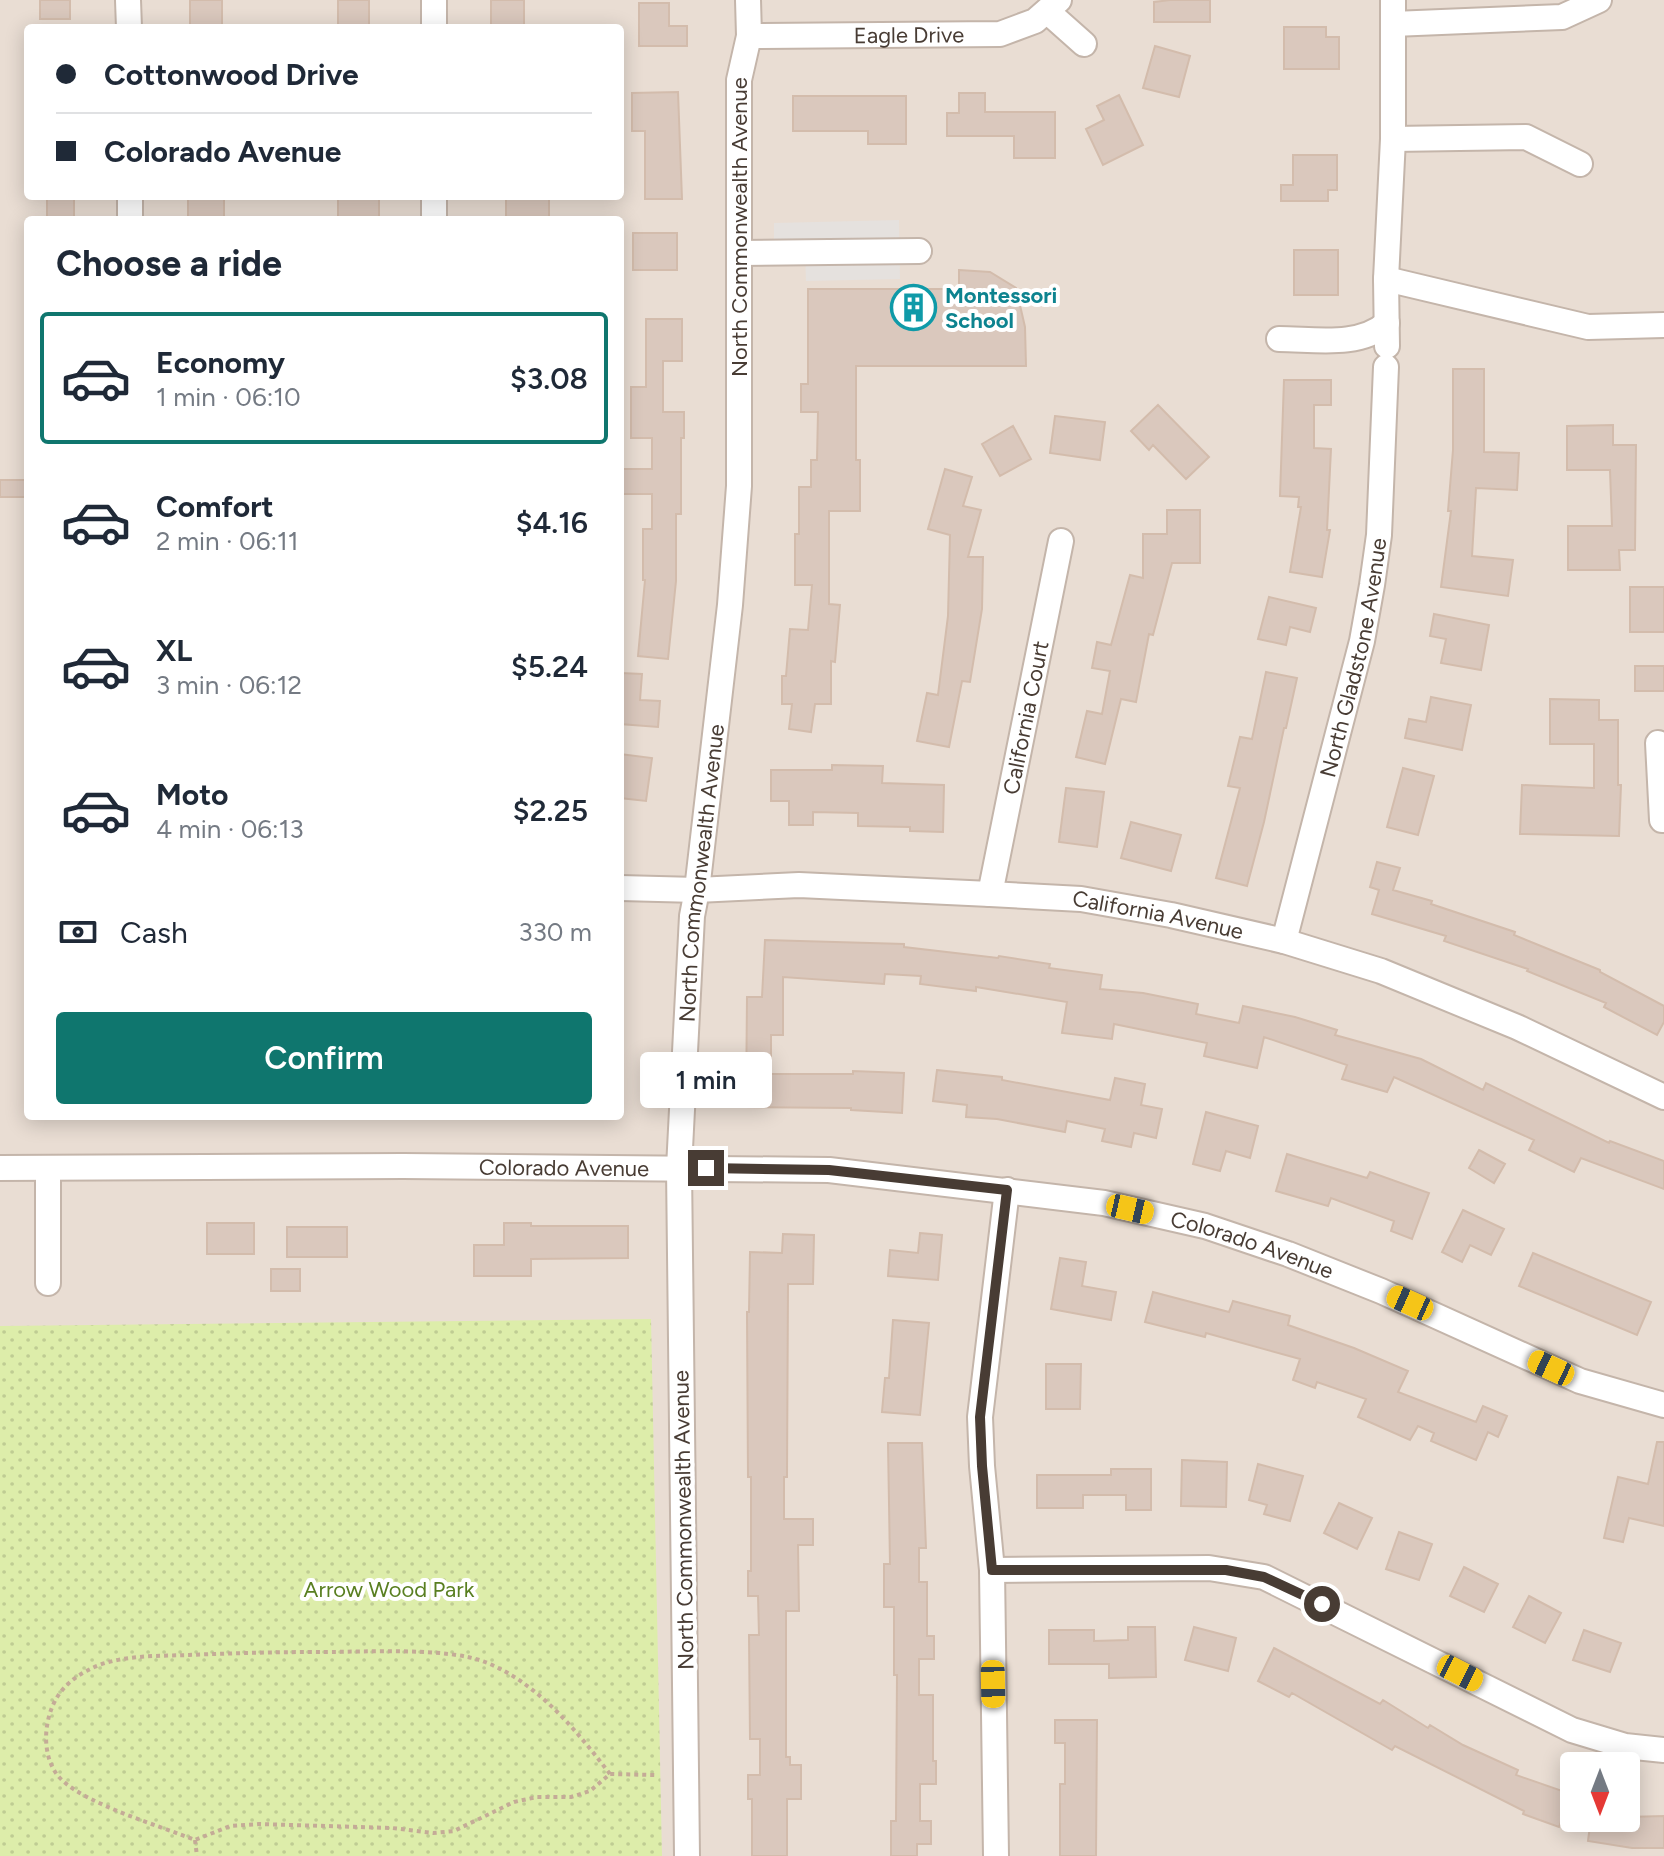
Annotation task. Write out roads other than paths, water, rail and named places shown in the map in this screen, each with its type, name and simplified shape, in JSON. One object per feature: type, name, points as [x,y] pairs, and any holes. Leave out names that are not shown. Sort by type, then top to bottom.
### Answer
[{"type":"street","points":[[128,0],[129,24]]},
{"type":"street","points":[[434,0],[434,24]]},
{"type":"street","name":"North Commonwealth Avenue","points":[[687,1856],[679,1168],[692,916],[730,605],[739,486],[739,80],[749,36],[748,0]]},
{"type":"street","points":[[1393,12],[1562,17],[1599,0]]},
{"type":"street","points":[[1054,6],[1084,44]]},
{"type":"street","name":"Eagle Drive","points":[[749,36],[1000,34],[1022,28],[1054,6]]},
{"type":"street","name":"North Gladstone Avenue","points":[[1284,941],[1362,641],[1379,535],[1393,139],[1393,12]]},
{"type":"street","points":[[1393,139],[1526,137],[1580,164]]},
{"type":"street","points":[[739,253],[919,251]]},
{"type":"street","points":[[1386,279],[1588,327],[1664,325]]},
{"type":"street","points":[[1279,339],[1362,338],[1377,331],[1386,345]]},
{"type":"street","name":"California Court","points":[[990,894],[1061,541]]},
{"type":"street","points":[[1658,743],[1664,820]]},
{"type":"street","name":"California Avenue","points":[[624,888],[697,890],[799,885],[990,894],[1081,899],[1171,915],[1284,941],[1381,971],[1517,1027],[1664,1097]]},
{"type":"street","name":"Colorado Avenue","points":[[0,1168],[829,1170],[1104,1203],[1205,1226],[1288,1254],[1381,1291],[1580,1381],[1664,1405]]},
{"type":"street","points":[[48,1168],[48,1283]]},
{"type":"street","points":[[996,1856],[992,1570],[980,1417],[1007,1190]]},
{"type":"street","points":[[992,1570],[1209,1568],[1264,1577],[1572,1730],[1625,1746],[1664,1750]]},
{"type":"place","name":"Montessori School","points":[[914,308]]},
{"type":"park label","name":"Arrow Wood Park","points":[[389,1589]]}]
